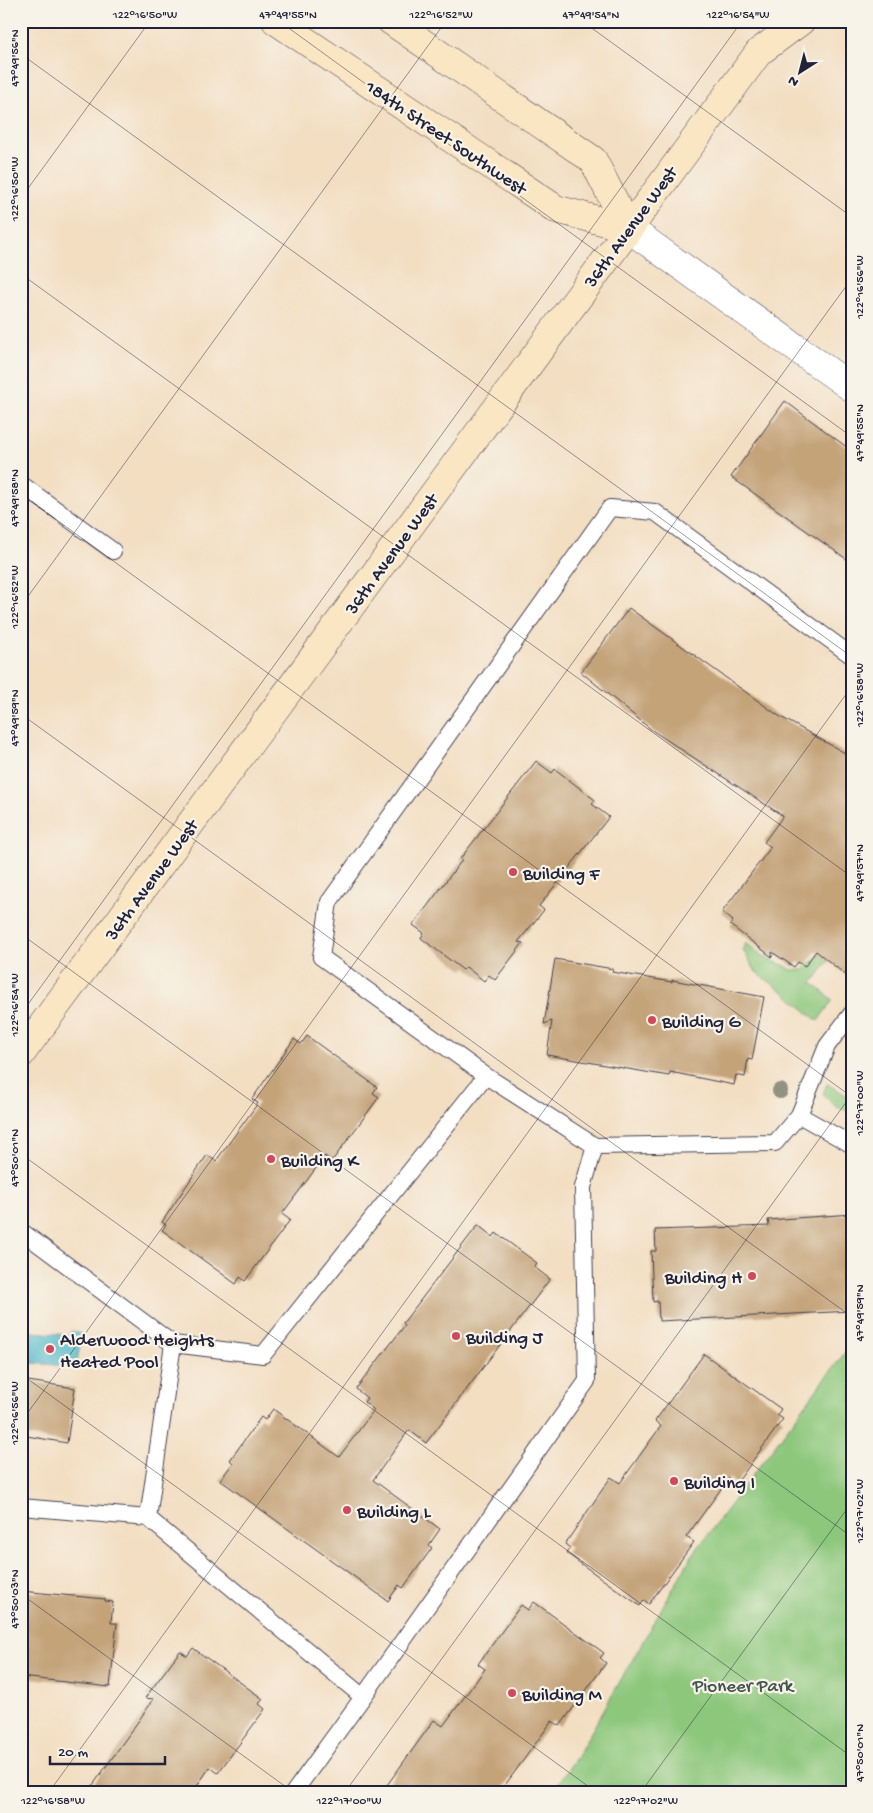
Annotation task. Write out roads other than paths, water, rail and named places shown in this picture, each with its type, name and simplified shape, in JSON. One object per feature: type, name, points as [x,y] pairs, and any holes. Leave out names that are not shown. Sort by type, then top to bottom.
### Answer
[{"type":"main road","name":"184th Street Southwest","points":[[276,21],[556,209],[628,228]]},
{"type":"main road","name":"184th Street Southwest","points":[[392,21],[593,160],[628,228]]},
{"type":"main road","name":"36th Avenue West","points":[[759,52],[769,21]]},
{"type":"main road","name":"36th Avenue West","points":[[21,1054],[759,52],[801,21]]},
{"type":"street","name":"184th Street Southwest","points":[[628,228],[852,388]]},
{"type":"lane","points":[[21,484],[114,552]]},
{"type":"lane","points":[[852,656],[655,512],[610,508],[329,902],[321,957],[486,1076],[596,1146],[775,1143],[799,1115],[827,1046],[852,1013]]},
{"type":"lane","points":[[21,1231],[173,1344],[263,1355],[486,1076]]},
{"type":"lane","points":[[799,1115],[838,1135],[852,1145]]},
{"type":"lane","points":[[294,1792],[587,1381],[583,1188],[596,1146]]},
{"type":"lane","points":[[148,1518],[173,1344]]},
{"type":"lane","points":[[21,1506],[148,1518],[363,1697]]},
{"type":"water","name":"Alderwood Heights Heated Pool","points":[[21,1331],[69,1335],[71,1331],[82,1334],[76,1367],[21,1362]]},
{"type":"place","name":"Building F","points":[[513,872]]},
{"type":"place","name":"Building G","points":[[652,1020]]},
{"type":"place","name":"Building K","points":[[271,1159]]},
{"type":"place","name":"Building H","points":[[752,1276]]},
{"type":"place","name":"Building J","points":[[456,1336]]},
{"type":"place","name":"Alderwood Heights Heated Pool","points":[[50,1349]]},
{"type":"place","name":"Building I","points":[[674,1481]]},
{"type":"place","name":"Building L","points":[[347,1510]]},
{"type":"place","name":"Building M","points":[[512,1693]]},
{"type":"park label","name":"Pioneer Park","points":[[743,1684]]}]
